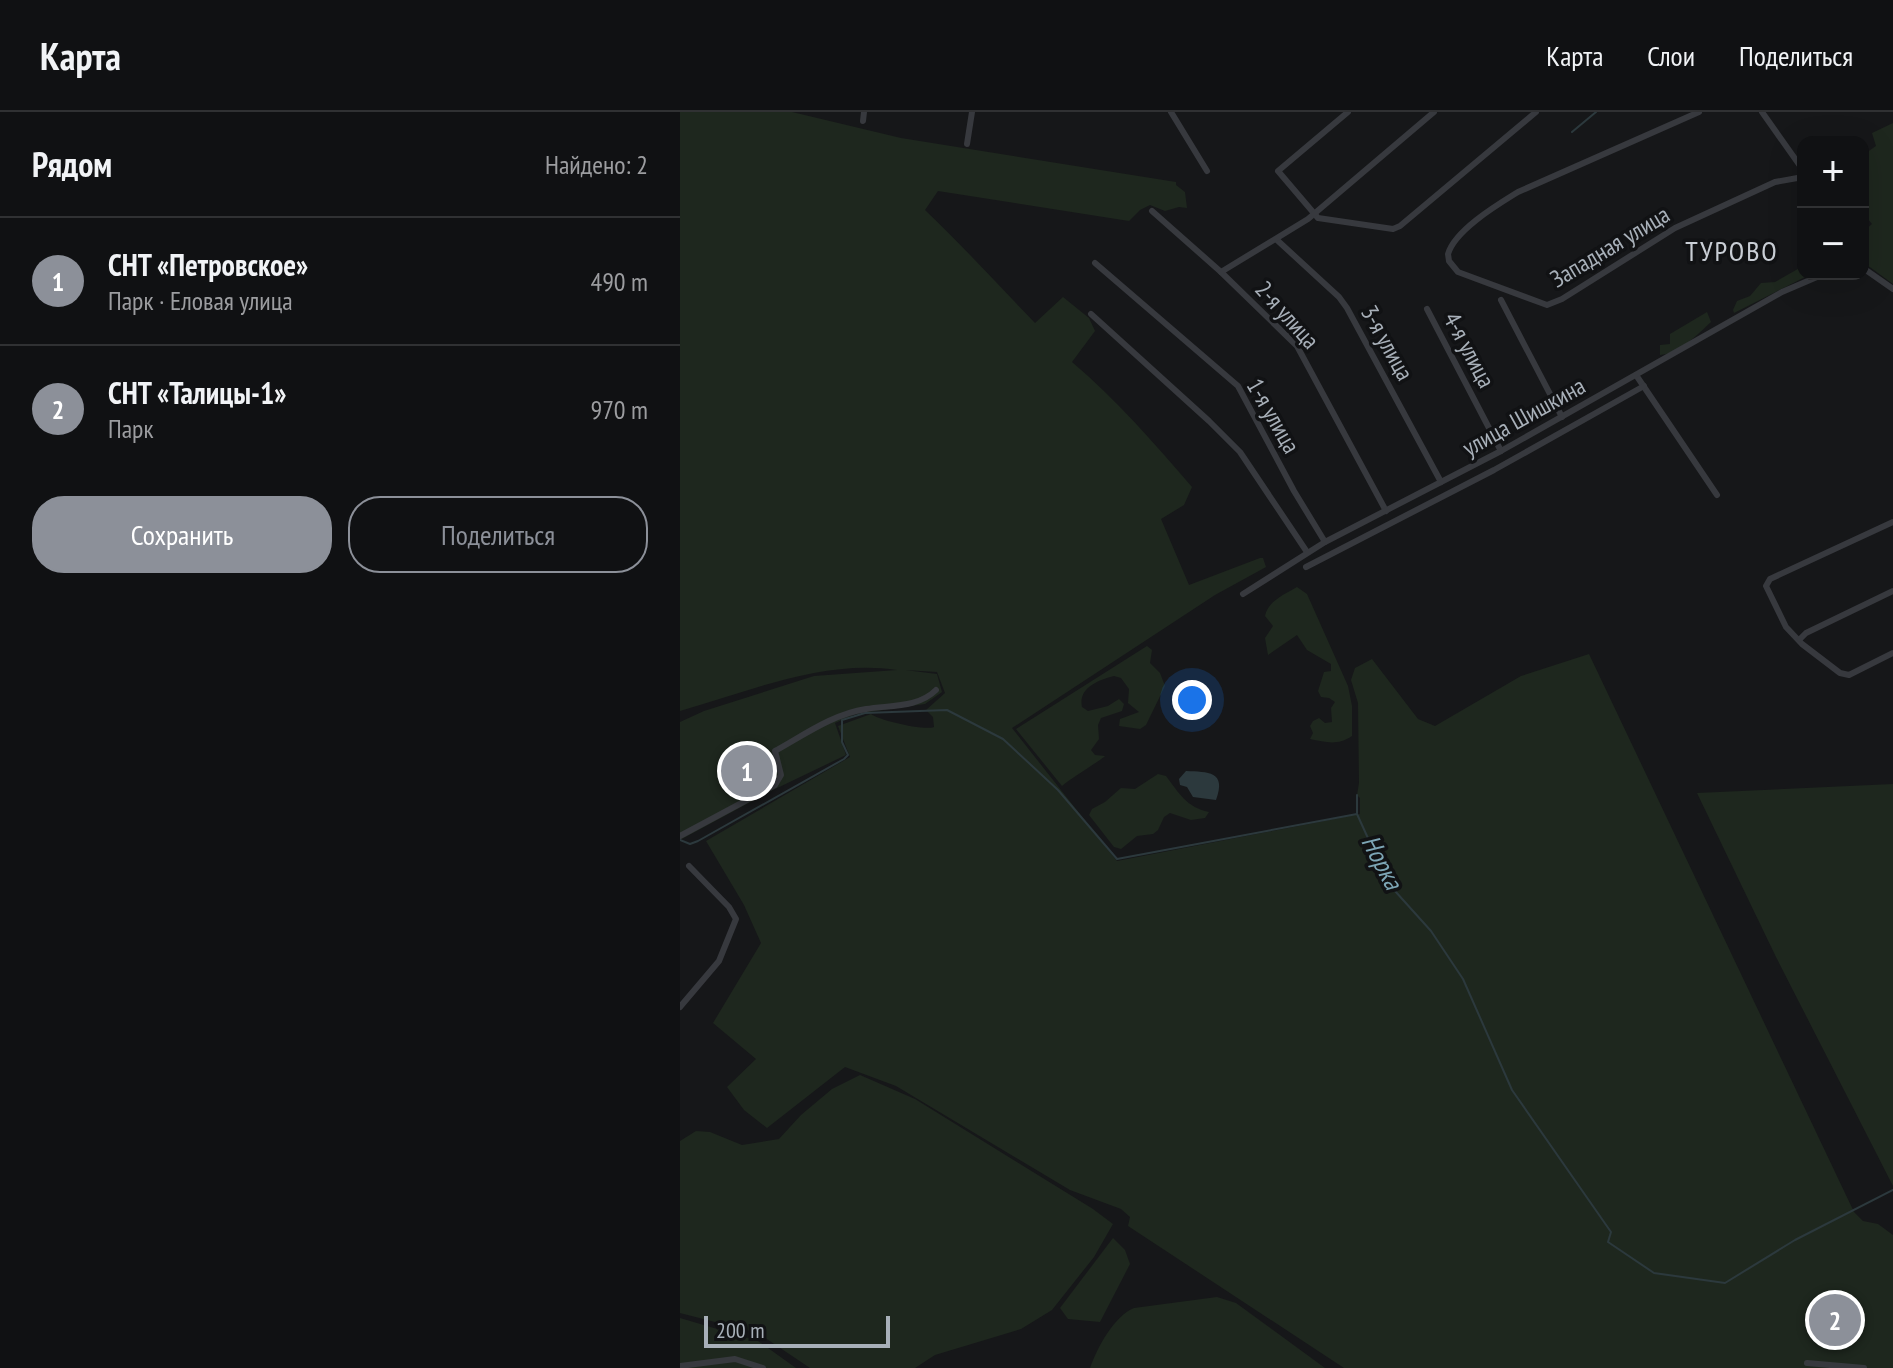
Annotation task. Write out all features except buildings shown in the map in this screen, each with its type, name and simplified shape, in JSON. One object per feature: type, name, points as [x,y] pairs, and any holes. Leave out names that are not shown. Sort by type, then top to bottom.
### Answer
[{"type":"street","points":[[863,121],[864,112]]},
{"type":"street","points":[[967,144],[972,112]]},
{"type":"street","points":[[1171,112],[1207,171]]},
{"type":"street","points":[[1348,112],[1278,171],[1313,215],[1326,221],[1393,229],[1536,112]]},
{"type":"street","points":[[1221,272],[1313,215],[1434,112]]},
{"type":"street","name":"Западная улица","points":[[1699,112],[1518,192],[1454,242],[1448,254],[1453,267],[1458,272],[1547,305],[1562,299],[1675,228],[1775,182],[1797,178]]},
{"type":"street","points":[[1762,112],[1797,162]]},
{"type":"street","name":"2-я улица","points":[[1152,211],[1221,272],[1303,355],[1386,511]]},
{"type":"street","name":"3-я улица","points":[[1277,240],[1347,308],[1441,482]]},
{"type":"street","name":"1-я улица","points":[[1095,263],[1238,386],[1325,542]]},
{"type":"street","points":[[1869,274],[1893,289]]},
{"type":"street","name":"улица Шишкина","points":[[1243,594],[1325,542],[1501,451],[1782,292],[1810,280]]},
{"type":"street","points":[[1501,300],[1562,417]]},
{"type":"street","name":"4-я улица","points":[[1427,309],[1501,451]]},
{"type":"street","points":[[1091,314],[1240,452],[1307,552]]},
{"type":"street","points":[[1636,375],[1717,495]]},
{"type":"street","points":[[1306,567],[1494,470],[1644,386]]},
{"type":"street","points":[[1893,522],[1770,579],[1766,586],[1786,627],[1840,673],[1849,675],[1893,653]]},
{"type":"street","points":[[1800,639],[1806,633],[1893,591]]},
{"type":"street","points":[[680,836],[775,785],[781,775],[775,751],[851,711],[925,701],[936,690]]},
{"type":"street","points":[[680,1007],[719,961],[736,919],[729,907],[689,866]]},
{"type":"street","points":[[680,1366],[735,1359],[763,1368]]},
{"type":"street","points":[[1807,1363],[1864,1368]]},
{"type":"shaded area","points":[[680,112],[792,112],[901,138],[1176,182],[1185,192],[1187,208],[1165,211],[1150,205],[1129,221],[938,191],[925,210],[1035,323],[1063,297],[1089,318],[1095,331],[1072,362],[1120,407],[1192,487],[1184,505],[1161,519],[1189,585],[1260,558],[1263,558],[1266,567],[1215,595],[1012,728],[1117,861],[1360,814],[1360,798],[1357,795],[1358,703],[1351,680],[1355,668],[1372,659],[1418,719],[1435,726],[1521,676],[1589,654],[1854,1212],[1863,1221],[1878,1224],[1893,1235],[1893,1368],[1344,1368],[1128,1226],[1130,1217],[1121,1209],[1070,1190],[896,1086],[845,1067],[767,1128],[744,1110],[727,1087],[756,1059],[713,1023],[761,943],[744,905],[706,841],[850,757],[838,726],[871,714],[901,724],[934,727],[933,717],[926,710],[945,693],[937,672],[905,670],[937,674],[942,692],[925,704],[856,714],[835,723],[846,755],[680,840],[680,722],[704,711],[814,676],[897,670],[842,669],[815,673],[680,711]]},
{"type":"shaded area","points":[[1893,123],[1893,284],[1869,266],[1869,227],[1872,224],[1869,220],[1869,151],[1876,146],[1872,133]]},
{"type":"shaded area","points":[[1797,269],[1799,280],[1734,313],[1737,301],[1750,296],[1761,283],[1775,282]]},
{"type":"shaded area","points":[[1707,312],[1711,322],[1681,347],[1660,355],[1660,345],[1670,344],[1670,334]]},
{"type":"shaded area","points":[[1297,587],[1307,594],[1348,686],[1352,736],[1341,741],[1310,739],[1313,721],[1319,718],[1325,723],[1332,722],[1331,708],[1335,702],[1321,697],[1318,691],[1324,672],[1331,671],[1331,664],[1307,650],[1297,635],[1268,655],[1265,638],[1273,626],[1265,616],[1267,611],[1278,598]]},
{"type":"shaded area","points":[[1147,646],[1152,650],[1150,663],[1160,673],[1165,686],[1146,725],[1140,729],[1119,726],[1120,719],[1139,712],[1128,703],[1129,689],[1121,678],[1114,676],[1090,686],[1082,700],[1082,707],[1088,711],[1108,706],[1119,699],[1124,704],[1122,711],[1101,718],[1098,725],[1099,739],[1091,750],[1095,755],[1105,756],[1062,786],[1016,729]]},
{"type":"shaded area","points":[[1186,771],[1208,773],[1217,778],[1219,790],[1216,800],[1193,797],[1187,787],[1180,785],[1179,779]]},
{"type":"shaded area","points":[[1158,774],[1166,776],[1189,803],[1209,812],[1205,818],[1191,820],[1170,813],[1153,834],[1137,836],[1121,849],[1114,847],[1089,815],[1092,809],[1121,788],[1135,789]]},
{"type":"shaded area","points":[[1893,784],[1893,1186],[1776,957],[1697,793]]},
{"type":"shaded area","points":[[860,1075],[915,1099],[1113,1224],[1094,1257],[1052,1310],[1021,1329],[935,1355],[915,1368],[810,1368],[758,1333],[680,1313],[680,1141],[696,1131],[710,1132],[742,1145],[779,1139],[832,1089]]},
{"type":"shaded area","points":[[1113,1238],[1125,1250],[1130,1264],[1100,1322],[1068,1319],[1060,1308]]},
{"type":"shaded area","points":[[1217,1297],[1236,1303],[1325,1368],[1090,1368],[1107,1334],[1120,1318],[1134,1308]]},
{"type":"shaded area","points":[[680,1318],[758,1341],[796,1368],[680,1368]]},
{"type":"waterway","points":[[1572,132],[1596,112]]},
{"type":"waterway","name":"Норка","points":[[680,840],[690,844],[698,841],[844,759],[848,755],[842,742],[842,720],[865,713],[947,710],[1003,739],[1058,790],[1117,859],[1357,814],[1395,891],[1431,931],[1463,979],[1512,1090],[1611,1232],[1608,1242],[1654,1273],[1725,1283],[1795,1240],[1893,1190]]},
{"type":"waterway","points":[[1357,795],[1357,813]]},
{"type":"place","name":"СНТ «Петровское»","points":[[747,771]]},
{"type":"place","name":"СНТ «Талицы-1»","points":[[1835,1320]]},
{"type":"district","name":"ТУРОВО","points":[[1732,251]]}]
